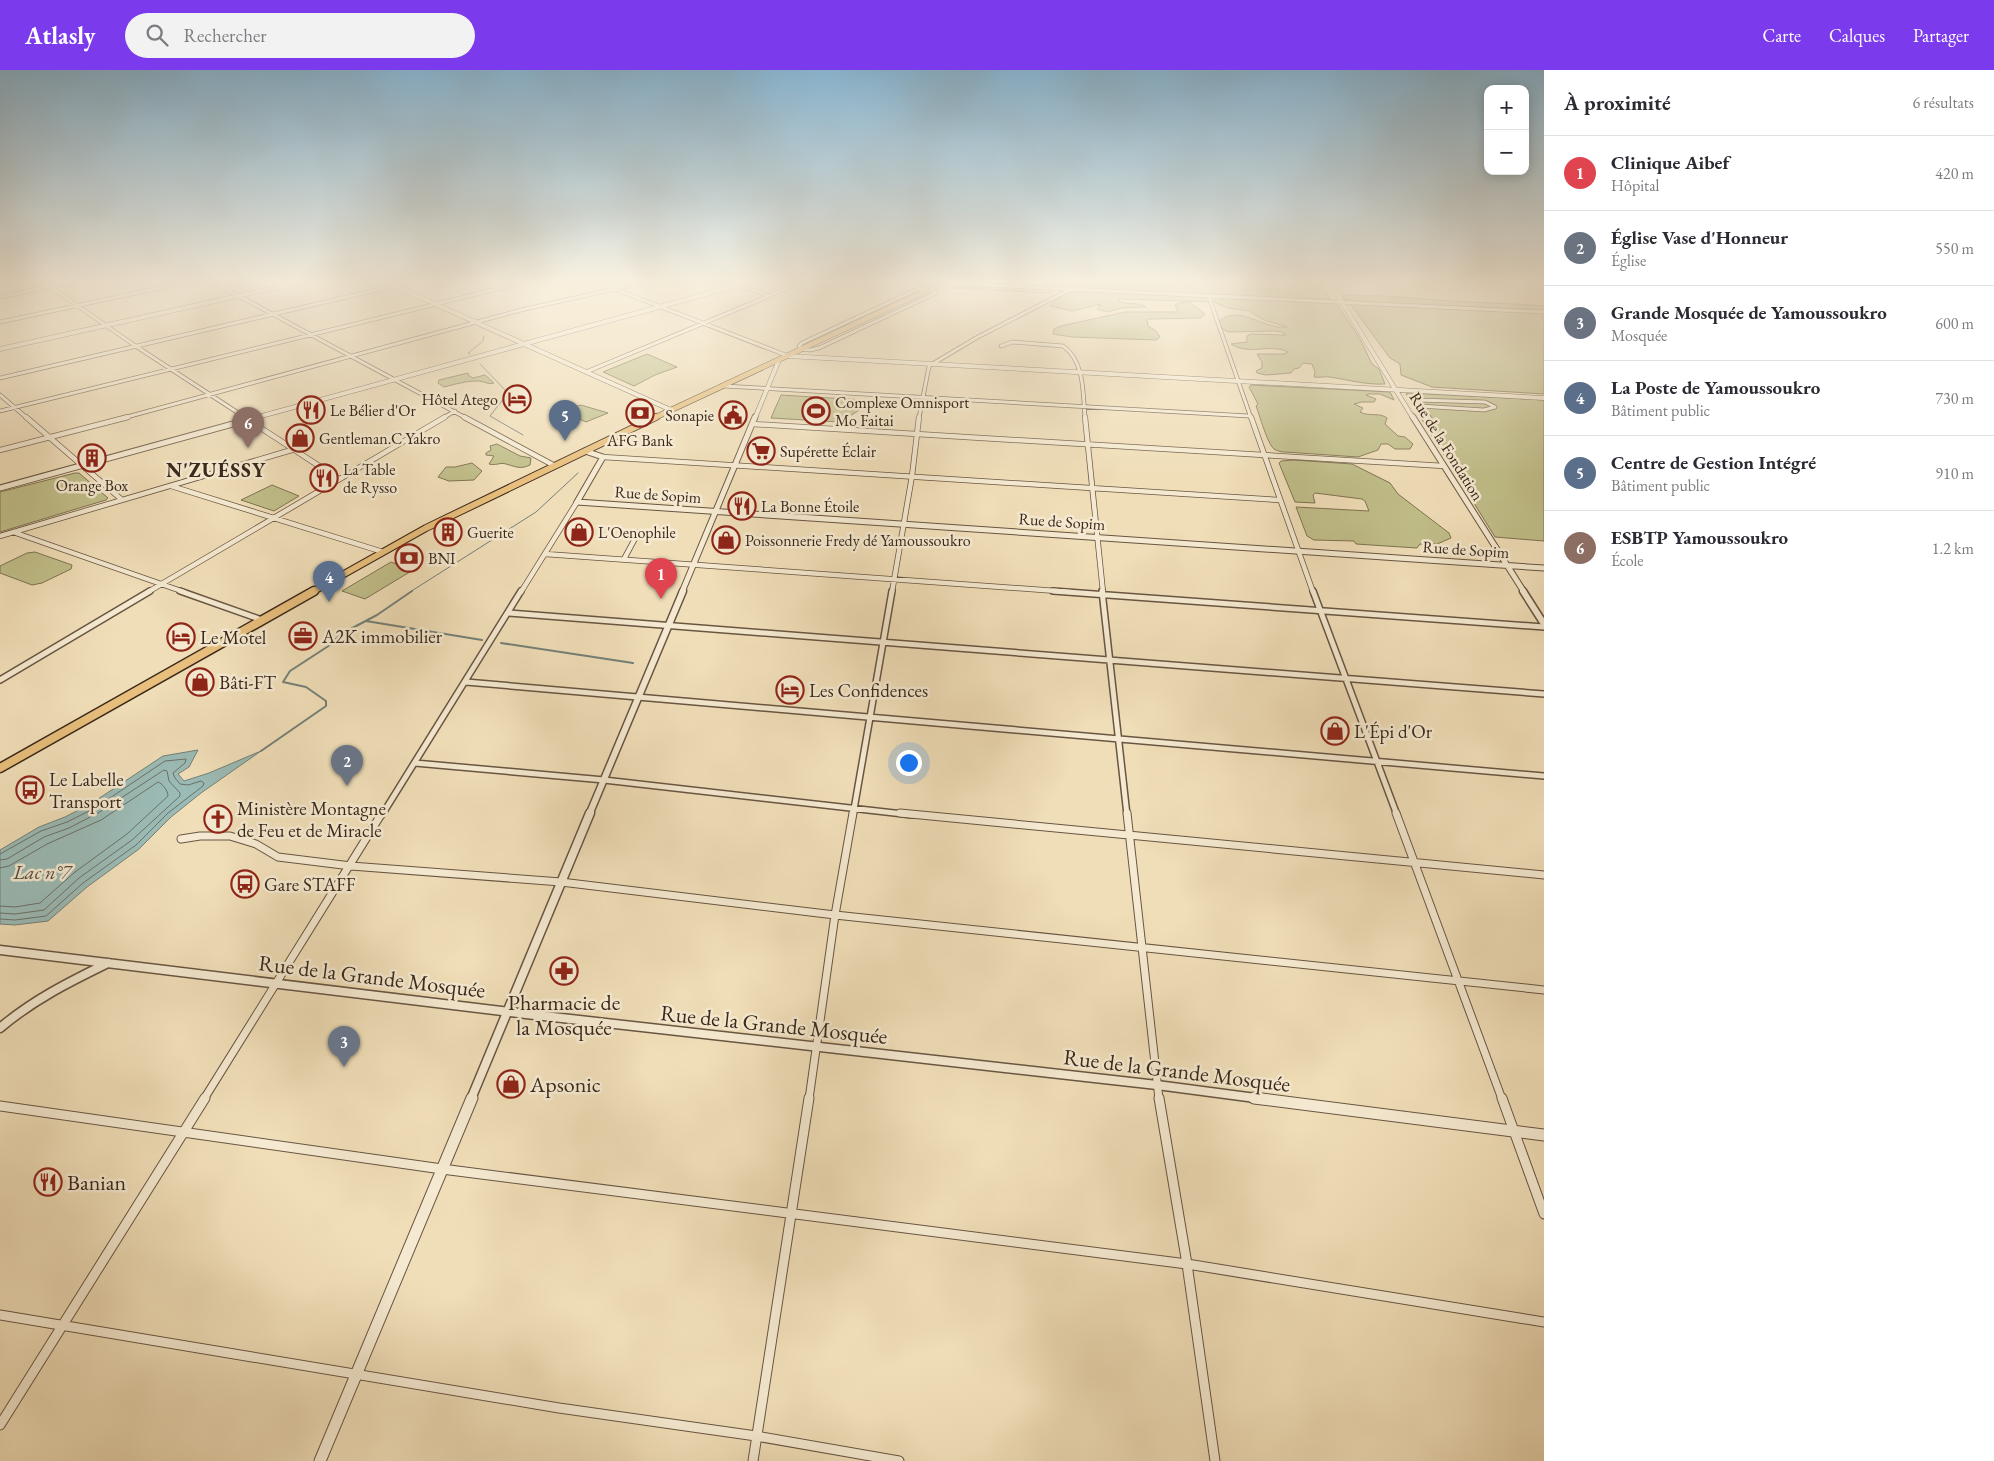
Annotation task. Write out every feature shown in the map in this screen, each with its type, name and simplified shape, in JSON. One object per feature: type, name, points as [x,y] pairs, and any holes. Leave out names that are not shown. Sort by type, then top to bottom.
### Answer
[{"type":"highway","points":[[0,768],[383,552],[585,451],[810,346]]},
{"type":"street","points":[[0,378],[137,346],[340,479]]},
{"type":"street","points":[[0,411],[266,346]]},
{"type":"street","points":[[332,346],[555,466]]},
{"type":"street","points":[[0,450],[213,395],[392,346]]},
{"type":"street","points":[[0,488],[520,346]]},
{"type":"street","points":[[525,346],[671,410]]},
{"type":"street","points":[[586,372],[648,346]]},
{"type":"street","points":[[762,346],[788,356],[1544,398]]},
{"type":"street","points":[[752,1461],[817,1047],[835,916],[902,524],[912,476],[922,397],[930,364],[962,346]]},
{"type":"street","points":[[1062,346],[1069,350],[1081,373],[1103,595],[1157,1086],[1187,1264],[1215,1461]]},
{"type":"street","points":[[1225,346],[1279,500],[1322,610],[1376,762],[1459,980],[1512,1131],[1544,1214]]},
{"type":"street","name":"Rue de la Fondation","points":[[1369,346],[1544,626]]},
{"type":"street","points":[[320,1461],[779,360]]},
{"type":"street","points":[[724,386],[1249,416]]},
{"type":"street","points":[[0,395],[121,499]]},
{"type":"street","points":[[1419,406],[1484,410],[1495,407],[1485,402],[1419,399],[1416,401],[1419,406],[1430,420]]},
{"type":"street","points":[[0,680],[455,411]]},
{"type":"street","points":[[752,424],[1444,466]]},
{"type":"street","points":[[0,536],[295,449]]},
{"type":"street","points":[[585,451],[604,457],[1279,500]]},
{"type":"street","points":[[0,1425],[466,682],[604,457]]},
{"type":"street","points":[[171,486],[383,552]]},
{"type":"street","name":"Rue de Sopim","points":[[577,502],[1544,568]]},
{"type":"street","points":[[13,532],[262,620]]},
{"type":"street","points":[[624,559],[638,533]]},
{"type":"street","points":[[545,554],[1544,626]]},
{"type":"street","points":[[509,613],[1544,694]]},
{"type":"street","points":[[466,682],[1544,776]]},
{"type":"street","points":[[415,763],[604,780],[854,809],[1544,875]]},
{"type":"street","points":[[181,839],[200,836],[230,836],[256,844],[278,858],[351,866],[561,882],[835,916],[1544,990]]},
{"type":"street","name":"Rue de la Grande Mosquée","points":[[0,950],[508,1012],[1157,1086],[1544,1135]]},
{"type":"street","points":[[0,1028],[19,1012],[51,991],[108,963]]},
{"type":"street","points":[[0,1106],[442,1169],[1187,1264],[1544,1322]]},
{"type":"street","points":[[0,1315],[559,1408],[756,1436],[899,1461]]},
{"type":"shaded area","points":[[1235,346],[1363,346],[1372,364],[1379,369],[1385,384],[1314,377],[1315,372],[1312,364],[1303,363],[1291,373],[1266,375],[1257,373],[1256,371],[1262,368],[1262,362],[1257,354],[1284,354],[1288,352],[1274,349],[1245,349]]},
{"type":"shaded area","points":[[1381,346],[1544,346],[1544,394],[1432,387],[1401,375],[1400,364],[1390,358]]},
{"type":"shaded area","points":[[647,354],[677,367],[655,375],[634,386],[603,372]]},
{"type":"shaded area","points":[[468,373],[473,378],[485,375],[494,383],[473,381],[444,387],[438,383],[439,380]]},
{"type":"shaded area","points":[[1251,385],[1390,392],[1394,400],[1380,394],[1368,394],[1366,395],[1376,399],[1374,402],[1354,404],[1363,408],[1360,412],[1381,415],[1387,418],[1385,424],[1398,436],[1405,437],[1413,444],[1410,449],[1395,449],[1388,444],[1381,444],[1378,450],[1358,457],[1278,451],[1271,446],[1266,435],[1256,406],[1258,404],[1249,387]]},
{"type":"shaded area","points":[[1406,394],[1544,400],[1544,541],[1495,537]]},
{"type":"shaded area","name":"Complexe Omnisport Mo Faitai","points":[[781,395],[864,400],[869,404],[840,422],[771,418]]},
{"type":"shaded area","points":[[581,405],[608,413],[586,422],[562,411]]},
{"type":"shaded area","points":[[497,444],[520,456],[531,458],[530,465],[514,467],[504,464],[489,464],[494,456],[486,455],[486,453],[491,450],[490,446]]},
{"type":"shaded area","points":[[1293,460],[1352,464],[1390,483],[1398,494],[1449,533],[1451,538],[1437,544],[1420,544],[1417,548],[1356,544],[1354,541],[1314,540],[1307,536],[1296,507],[1369,511],[1365,501],[1362,499],[1315,493],[1313,495],[1315,503],[1295,502],[1279,463],[1281,461]]},
{"type":"shaded area","points":[[472,463],[482,471],[474,480],[449,481],[438,477],[446,467]]},
{"type":"shaded area","points":[[79,473],[108,498],[0,532],[0,492]]},
{"type":"shaded area","points":[[272,485],[299,496],[274,511],[241,500]]},
{"type":"shaded area","points":[[35,552],[72,565],[71,569],[42,583],[32,585],[0,573],[0,566],[27,553]]},
{"type":"shaded area","points":[[391,562],[413,570],[365,599],[342,591]]},
{"type":"water","name":"Lac n°7","points":[[198,750],[189,767],[178,774],[184,781],[209,773],[261,751],[201,793],[171,817],[139,849],[87,887],[48,921],[15,925],[0,924],[0,850],[39,827],[65,817],[92,803],[163,756]]},
{"type":"waterway","points":[[470,354],[468,353],[477,346]]},
{"type":"waterway","points":[[480,364],[508,393],[490,416],[523,435]]},
{"type":"waterway","points":[[410,592],[536,512],[578,473]]},
{"type":"waterway","points":[[261,751],[326,706],[326,701],[306,687],[283,682],[290,671],[330,645],[341,634],[377,615],[412,591]]},
{"type":"waterway","points":[[366,621],[482,640]]},
{"type":"waterway","points":[[501,643],[633,663]]},
{"type":"place","name":"Hôtel Atego","points":[[517,399]]},
{"type":"place","name":"Le Bélier d'Or","points":[[311,410]]},
{"type":"place","name":"Complexe Omnisport Mo Faitai","points":[[816,411]]},
{"type":"place","name":"AFG Bank","points":[[640,413]]},
{"type":"place","name":"Sonapie","points":[[733,415]]},
{"type":"place","name":"Gentleman.C Yakro","points":[[300,438]]},
{"type":"place","name":"Centre de Gestion Intégré","points":[[565,441]]},
{"type":"place","name":"ESBTP Yamoussoukro","points":[[248,448]]},
{"type":"place","name":"Supérette Éclair","points":[[761,451]]},
{"type":"place","name":"Orange Box","points":[[92,458]]},
{"type":"place","name":"La Table de Rysso","points":[[324,478]]},
{"type":"place","name":"La Bonne Étoile","points":[[742,506]]},
{"type":"place","name":"Guerite","points":[[448,532]]},
{"type":"place","name":"L'Oenophile","points":[[579,532]]},
{"type":"place","name":"Poissonnerie Fredy dé Yamoussoukro","points":[[726,540]]},
{"type":"place","name":"BNI","points":[[409,558]]},
{"type":"place","name":"Clinique Aibef","points":[[661,599]]},
{"type":"place","name":"La Poste de Yamoussoukro","points":[[329,602]]},
{"type":"place","name":"A2K immobilier","points":[[303,636]]},
{"type":"place","name":"Le Motel","points":[[181,637]]},
{"type":"place","name":"Bâti-FT","points":[[200,682]]},
{"type":"place","name":"Les Confidences","points":[[790,690]]},
{"type":"place","name":"L'Épi d'Or","points":[[1335,731]]},
{"type":"place","name":"Église Vase d'Honneur","points":[[347,786]]},
{"type":"place","name":"Le Labelle Transport","points":[[30,790]]},
{"type":"place","name":"Ministère Montagne de Feu et de Miracle","points":[[218,819]]},
{"type":"place","name":"Gare STAFF","points":[[245,884]]},
{"type":"place","name":"Pharmacie de la Mosquée","points":[[564,971]]},
{"type":"place","name":"Grande Mosquée de Yamoussoukro","points":[[344,1067]]},
{"type":"place","name":"Apsonic","points":[[511,1084]]},
{"type":"place","name":"Banian","points":[[48,1182]]},
{"type":"district","name":"N'ZUÉSSY","points":[[216,470]]}]
